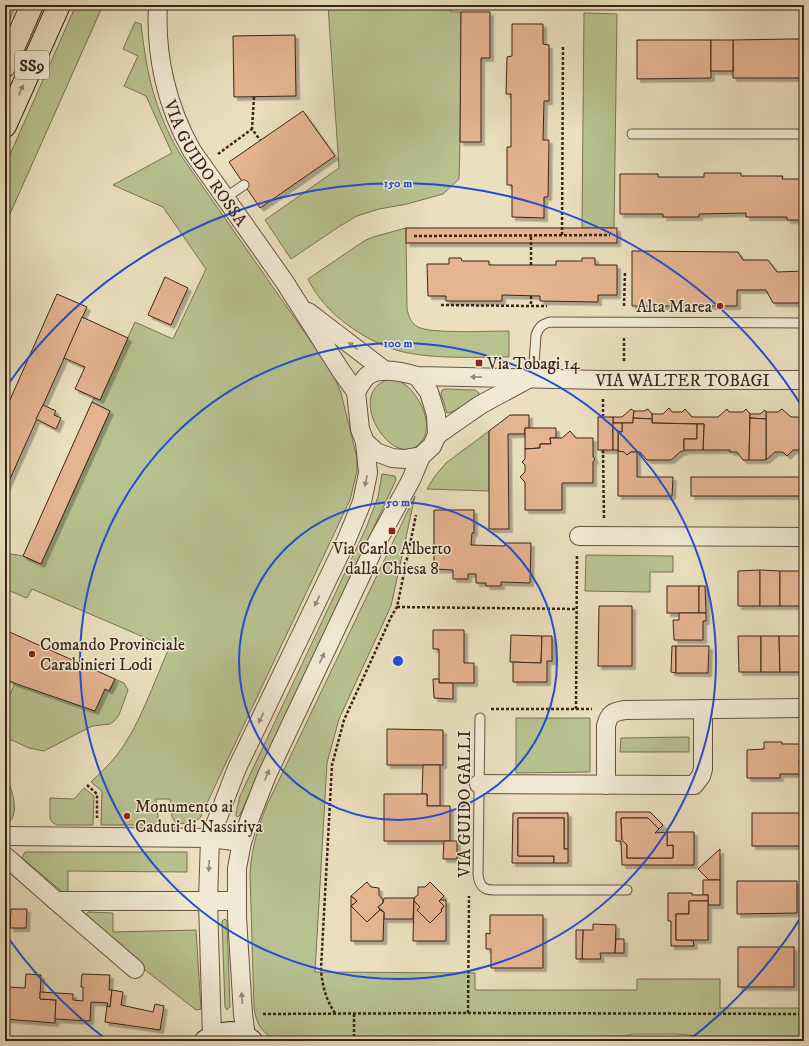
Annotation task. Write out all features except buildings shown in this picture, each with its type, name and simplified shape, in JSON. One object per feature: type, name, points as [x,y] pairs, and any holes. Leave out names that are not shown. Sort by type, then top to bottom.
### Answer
[{"type":"highway","name":"SS9","points":[[5,66],[32,5]]},
{"type":"highway","name":"SS9","points":[[5,126],[58,5]]},
{"type":"street","name":"VIA GUIDO ROSSA","points":[[158,5],[157,17],[160,52],[165,86],[181,131],[192,151],[284,281],[298,305],[356,392]]},
{"type":"street","name":"VIA GUIDO ROSSA","points":[[298,305],[384,370]]},
{"type":"street","points":[[384,370],[400,371],[417,376],[429,392],[436,415],[437,435],[432,446],[421,456],[411,480],[376,544],[267,775],[242,842],[237,868],[236,901],[243,1014],[248,1039],[235,1033],[223,1033],[209,1039],[208,901],[210,838],[237,768],[342,548],[362,502],[368,473],[365,442],[360,429],[356,392],[368,376],[384,370]]},
{"type":"street","name":"VIA WALTER TOBAGI","points":[[417,376],[603,380],[804,380]]},
{"type":"street","points":[[437,435],[480,405],[531,378]]},
{"type":"street","points":[[365,442],[376,452],[392,458],[405,459],[421,456]]},
{"type":"street","points":[[579,536],[804,537]]},
{"type":"street","points":[[606,785],[606,726],[608,717],[615,712],[625,710],[804,708]]},
{"type":"street","points":[[479,784],[694,785],[701,776],[703,769],[703,709]]},
{"type":"street","points":[[5,836],[210,838],[242,842]]},
{"type":"street","points":[[5,856],[134,969]]},
{"type":"street","points":[[56,901],[236,901]]},
{"type":"lane","points":[[632,134],[804,134]]},
{"type":"lane","points":[[225,198],[244,185]]},
{"type":"lane","points":[[531,378],[536,335],[538,328],[544,323],[804,323]]},
{"type":"lane","name":"VIA GUIDO GALLI","points":[[480,718],[478,874],[480,884],[487,890],[627,890]]},
{"type":"path","points":[[562,235],[563,46]]},
{"type":"path","points":[[254,97],[252,130],[260,140]]},
{"type":"path","points":[[202,165],[252,130]]},
{"type":"path","points":[[531,235],[531,265]]},
{"type":"path","points":[[414,236],[610,235]]},
{"type":"path","points":[[624,306],[625,271]]},
{"type":"path","points":[[441,305],[531,306]]},
{"type":"path","points":[[603,450],[604,536]]},
{"type":"path","points":[[335,1014],[330,1007],[326,996],[321,969],[332,765],[344,720],[397,607],[416,513]]},
{"type":"path","points":[[576,709],[577,554],[579,536]]},
{"type":"path","points":[[397,607],[577,609]]},
{"type":"path","points":[[480,718],[485,712],[500,708],[597,710],[608,717]]},
{"type":"path","points":[[87,785],[97,794],[97,837]]},
{"type":"path","points":[[468,1013],[468,899],[472,891],[480,884]]},
{"type":"path","points":[[354,1013],[354,1041]]},
{"type":"path","points":[[243,1014],[804,1014]]},
{"type":"green space","points":[[5,5],[16,5],[5,30]]},
{"type":"green space","points":[[76,5],[103,5],[5,225],[5,166]]},
{"type":"green space","points":[[328,5],[450,5],[451,12],[461,12],[459,179],[443,194],[407,204],[379,209],[357,216],[291,259],[265,220],[339,168]]},
{"type":"green space","points":[[584,13],[617,14],[614,228],[582,228]]},
{"type":"green space","points":[[135,22],[141,24],[149,76],[158,107],[171,138],[180,154],[333,373],[341,393],[357,458],[357,471],[350,500],[200,818],[190,824],[176,823],[172,817],[170,799],[156,799],[158,817],[154,824],[101,825],[102,791],[91,782],[108,766],[125,744],[146,704],[169,648],[32,589],[27,598],[5,589],[5,553],[23,556],[41,564],[110,411],[92,402],[94,398],[100,400],[135,322],[173,339],[206,269],[163,207],[113,185],[172,153],[146,96],[124,86],[138,56],[123,49]]},
{"type":"green space","points":[[406,228],[407,309],[412,322],[418,327],[435,331],[509,331],[509,357],[433,356],[396,350],[371,340],[347,325],[327,307],[319,297],[308,279],[364,241]]},
{"type":"green space","points":[[387,380],[399,381],[406,385],[418,399],[422,407],[426,425],[425,434],[422,441],[411,449],[399,448],[388,441],[378,429],[372,415],[370,401],[375,388]]},
{"type":"green space","points":[[442,390],[475,390],[479,393],[478,397],[452,412],[447,413],[441,394]]},
{"type":"green space","points":[[489,431],[489,491],[427,489],[435,476],[446,463]]},
{"type":"green space","points":[[382,474],[395,476],[396,480],[238,817],[236,816],[236,813],[240,796],[366,528],[378,497]]},
{"type":"green space","points":[[415,496],[391,606],[339,719],[327,763],[315,972],[475,973],[475,990],[637,990],[637,979],[720,979],[720,1008],[804,1008],[804,1041],[717,1041],[690,1035],[633,1034],[606,1041],[278,1041],[264,1032],[261,1028],[254,1008],[250,873],[252,855],[260,822]]},
{"type":"green space","points":[[586,555],[673,556],[673,572],[650,572],[650,592],[585,591]]},
{"type":"green space","points":[[115,679],[124,683],[128,690],[119,715],[110,724],[92,726],[44,751],[29,748],[5,737],[5,706],[15,683],[105,689],[110,691]]},
{"type":"green space","points":[[516,718],[590,718],[590,772],[516,773]]},
{"type":"green space","points":[[689,737],[689,752],[620,752],[621,738]]},
{"type":"green space","points":[[5,776],[13,794],[14,809],[13,816],[10,821],[5,824]]},
{"type":"green space","points":[[84,788],[94,796],[93,825],[57,825],[52,822],[50,818],[50,798],[74,799]]},
{"type":"green space","points":[[25,852],[187,852],[187,872],[68,871],[68,893],[66,895],[22,858]]},
{"type":"green space","points":[[88,912],[113,913],[113,932],[196,930],[201,1009],[196,1010],[140,966],[85,915]]},
{"type":"green space","points":[[225,919],[227,921],[230,1007],[227,1010],[225,1007],[222,921]]},
{"type":"place","name":"Alta Marea","points":[[720,306]]},
{"type":"place","name":"Via Tobagi 14","points":[[479,363]]},
{"type":"place","name":"Via Carlo Alberto dalla Chiesa 8","points":[[392,531]]},
{"type":"place","name":"Comando Provinciale Carabinieri Lodi","points":[[32,654]]},
{"type":"place","name":"Monumento ai Caduti di Nassiriya","points":[[127,816]]}]
